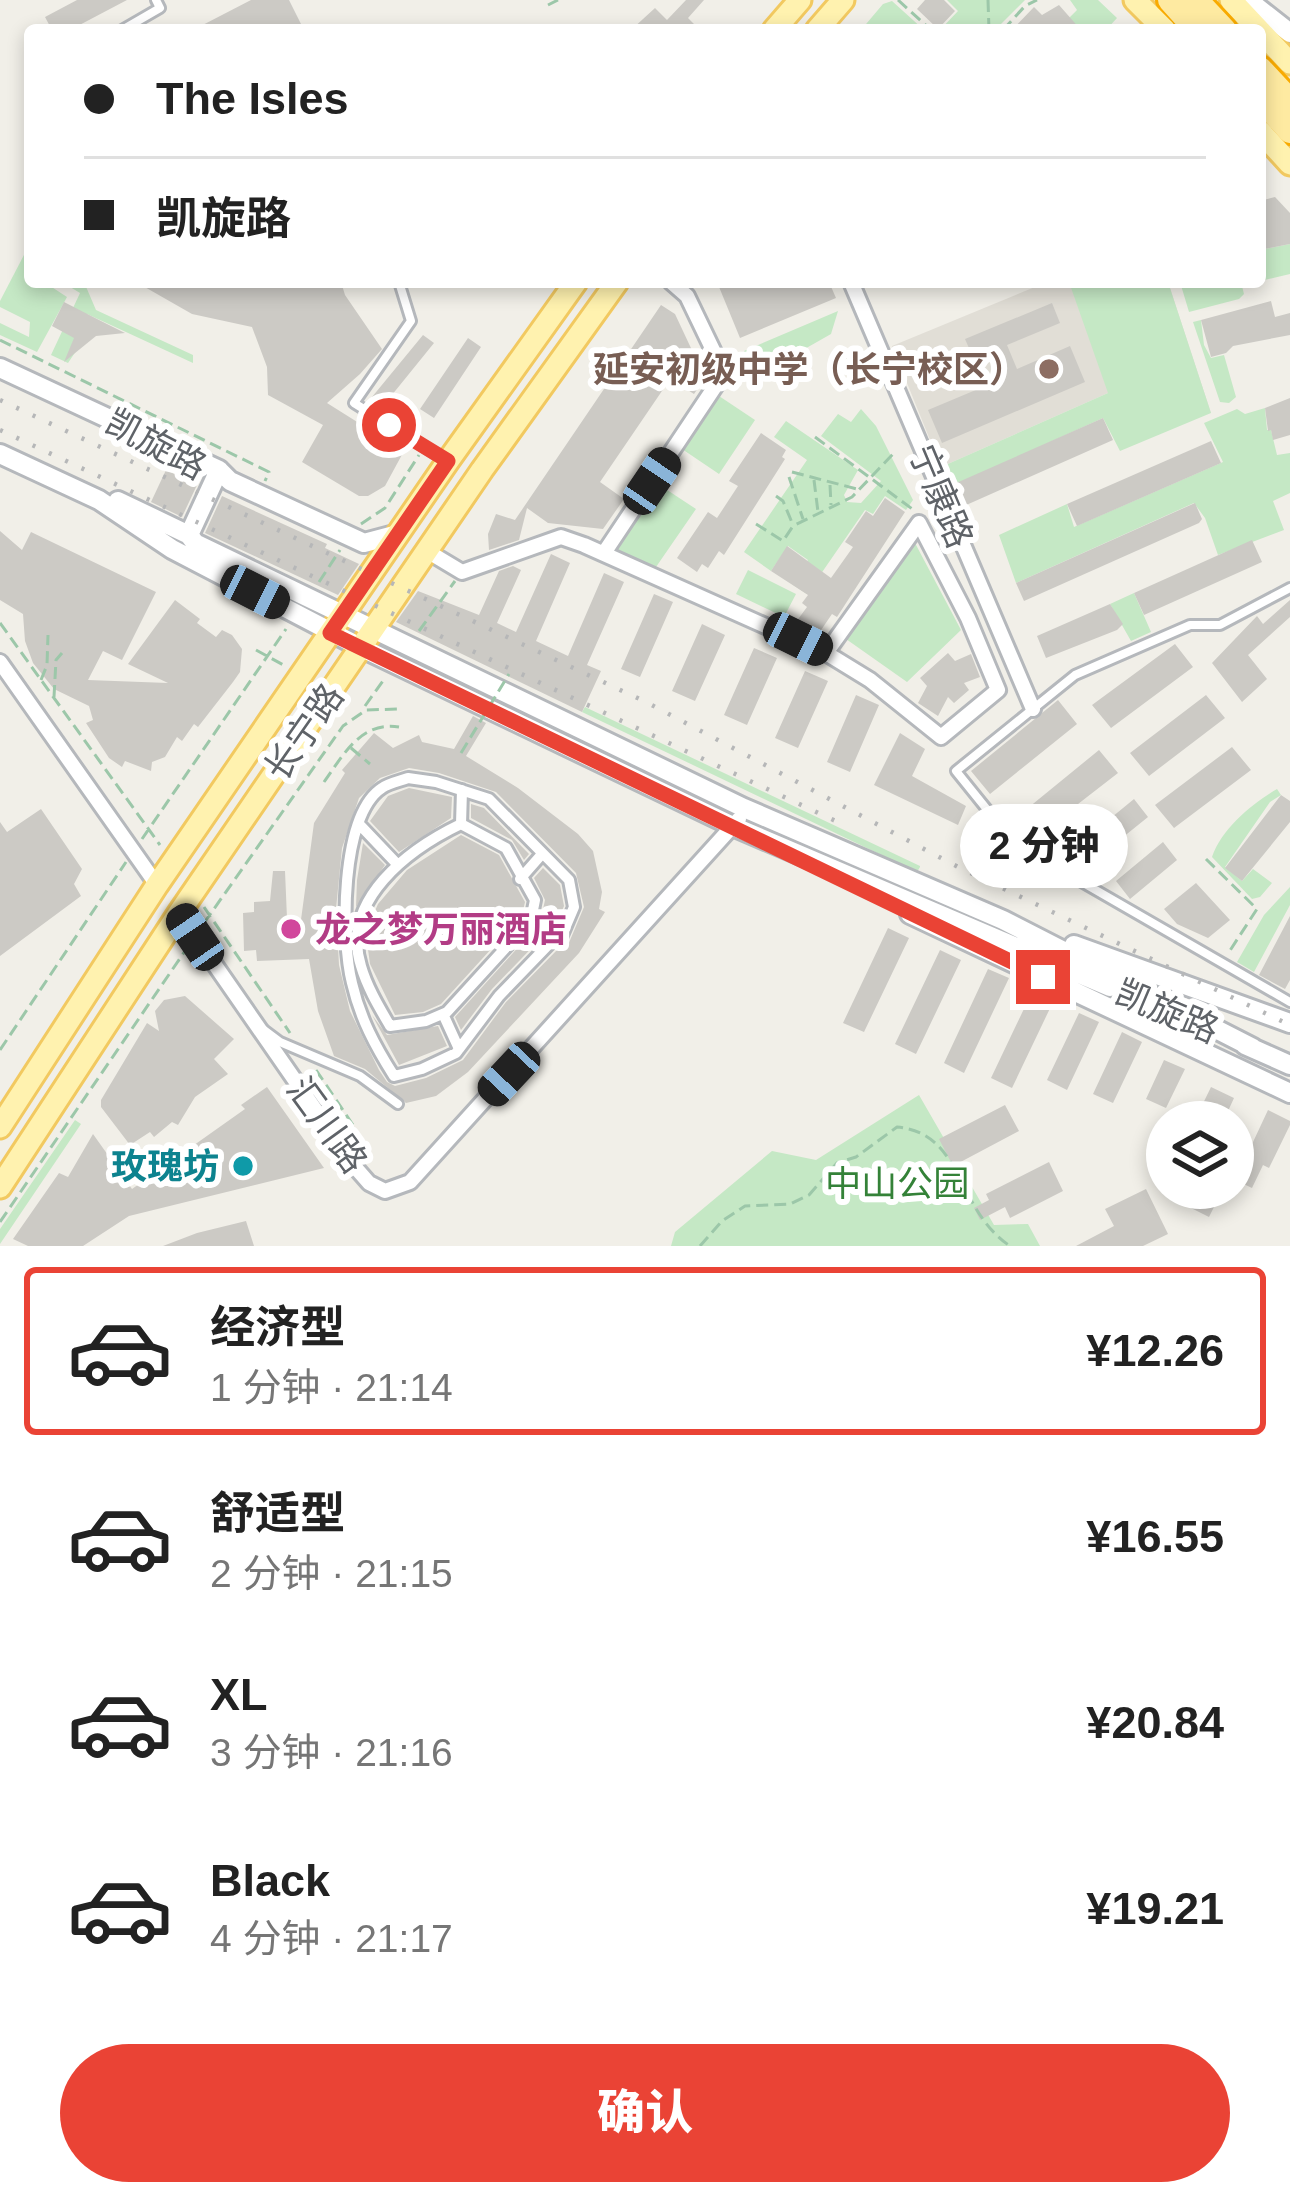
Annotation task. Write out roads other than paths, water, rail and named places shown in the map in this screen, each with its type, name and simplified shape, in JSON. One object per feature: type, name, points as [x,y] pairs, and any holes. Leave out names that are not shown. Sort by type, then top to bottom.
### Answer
[{"type":"highway","points":[[1170,0],[1192,24]]},
{"type":"highway","points":[[1196,0],[1218,24]]},
{"type":"highway","points":[[1266,75],[1290,101]]},
{"type":"highway","points":[[1266,114],[1279,150]]},
{"type":"main road","points":[[779,24],[800,0]]},
{"type":"main road","points":[[822,24],[843,0]]},
{"type":"main road","points":[[1135,0],[1160,24]]},
{"type":"main road","points":[[1266,37],[1290,64]]},
{"type":"main road","name":"长宁路","points":[[0,1127],[157,886],[572,288]]},
{"type":"main road","name":"长宁路","points":[[0,1186],[179,913],[613,288]]},
{"type":"street","points":[[1240,3],[1290,33]]},
{"type":"street","points":[[604,553],[724,373],[687,296],[678,288]]},
{"type":"street","name":"宁康路","points":[[854,288],[1033,710]]},
{"type":"street","name":"凯旋路","points":[[0,368],[219,470],[189,535],[302,606]]},
{"type":"street","points":[[0,445],[189,535]]},
{"type":"street","name":"凯旋路","points":[[0,454],[99,500],[172,549],[337,623],[375,628],[744,808],[1004,920],[1290,1023]]},
{"type":"street","points":[[219,470],[230,481],[350,531],[364,543],[398,534]]},
{"type":"street","points":[[428,550],[462,572],[561,537],[826,653],[870,680],[941,737],[998,690],[968,618],[919,523],[826,653]]},
{"type":"street","name":"凯旋路","points":[[337,623],[362,648],[735,827],[1253,1048]]},
{"type":"street","points":[[0,662],[157,886]]},
{"type":"street","points":[[408,778],[488,799],[569,880],[574,907],[560,940],[553,940],[499,995],[459,1049],[422,1069],[394,1076],[368,1034],[350,980],[344,882],[359,824],[379,789],[408,778]]},
{"type":"street","points":[[461,824],[462,790]]},
{"type":"street","name":"汇川路","points":[[179,913],[369,1183],[385,1191],[410,1181],[735,827],[744,808]]},
{"type":"street","points":[[359,824],[398,865]]},
{"type":"street","points":[[368,1034],[443,1014],[531,920],[535,900],[506,848],[461,824]]},
{"type":"street","points":[[390,1026],[360,964],[357,936],[367,900],[430,839],[461,824]]},
{"type":"street","name":"凯旋路","points":[[756,836],[806,865],[1290,1093]]},
{"type":"street","points":[[520,879],[542,854]]},
{"type":"street","name":"凯旋路","points":[[1004,920],[1253,1048]]},
{"type":"street","points":[[526,926],[560,940]]},
{"type":"street","points":[[443,1014],[459,1049]]},
{"type":"street","points":[[1253,1048],[1290,1065]]},
{"type":"lane","points":[[132,24],[160,8],[156,0]]},
{"type":"lane","points":[[401,288],[411,321],[354,403],[448,461]]},
{"type":"lane","points":[[1290,588],[1220,626],[1190,625],[1075,675],[956,771],[1014,843],[1290,1002]]},
{"type":"lane","points":[[255,1023],[280,1042],[360,1076],[398,1103]]},
{"type":"railway","points":[[0,400],[646,702],[960,868],[1290,1025]]},
{"type":"railway","points":[[0,430],[842,824]]},
{"type":"place","name":"延安初级中学（长宁校区）","points":[[1049,369]]},
{"type":"place","name":"龙之梦万丽酒店","points":[[291,929]]},
{"type":"place","name":"玫瑰坊","points":[[243,1166]]},
{"type":"park label","name":"中山公园","points":[[897,1183]]}]
